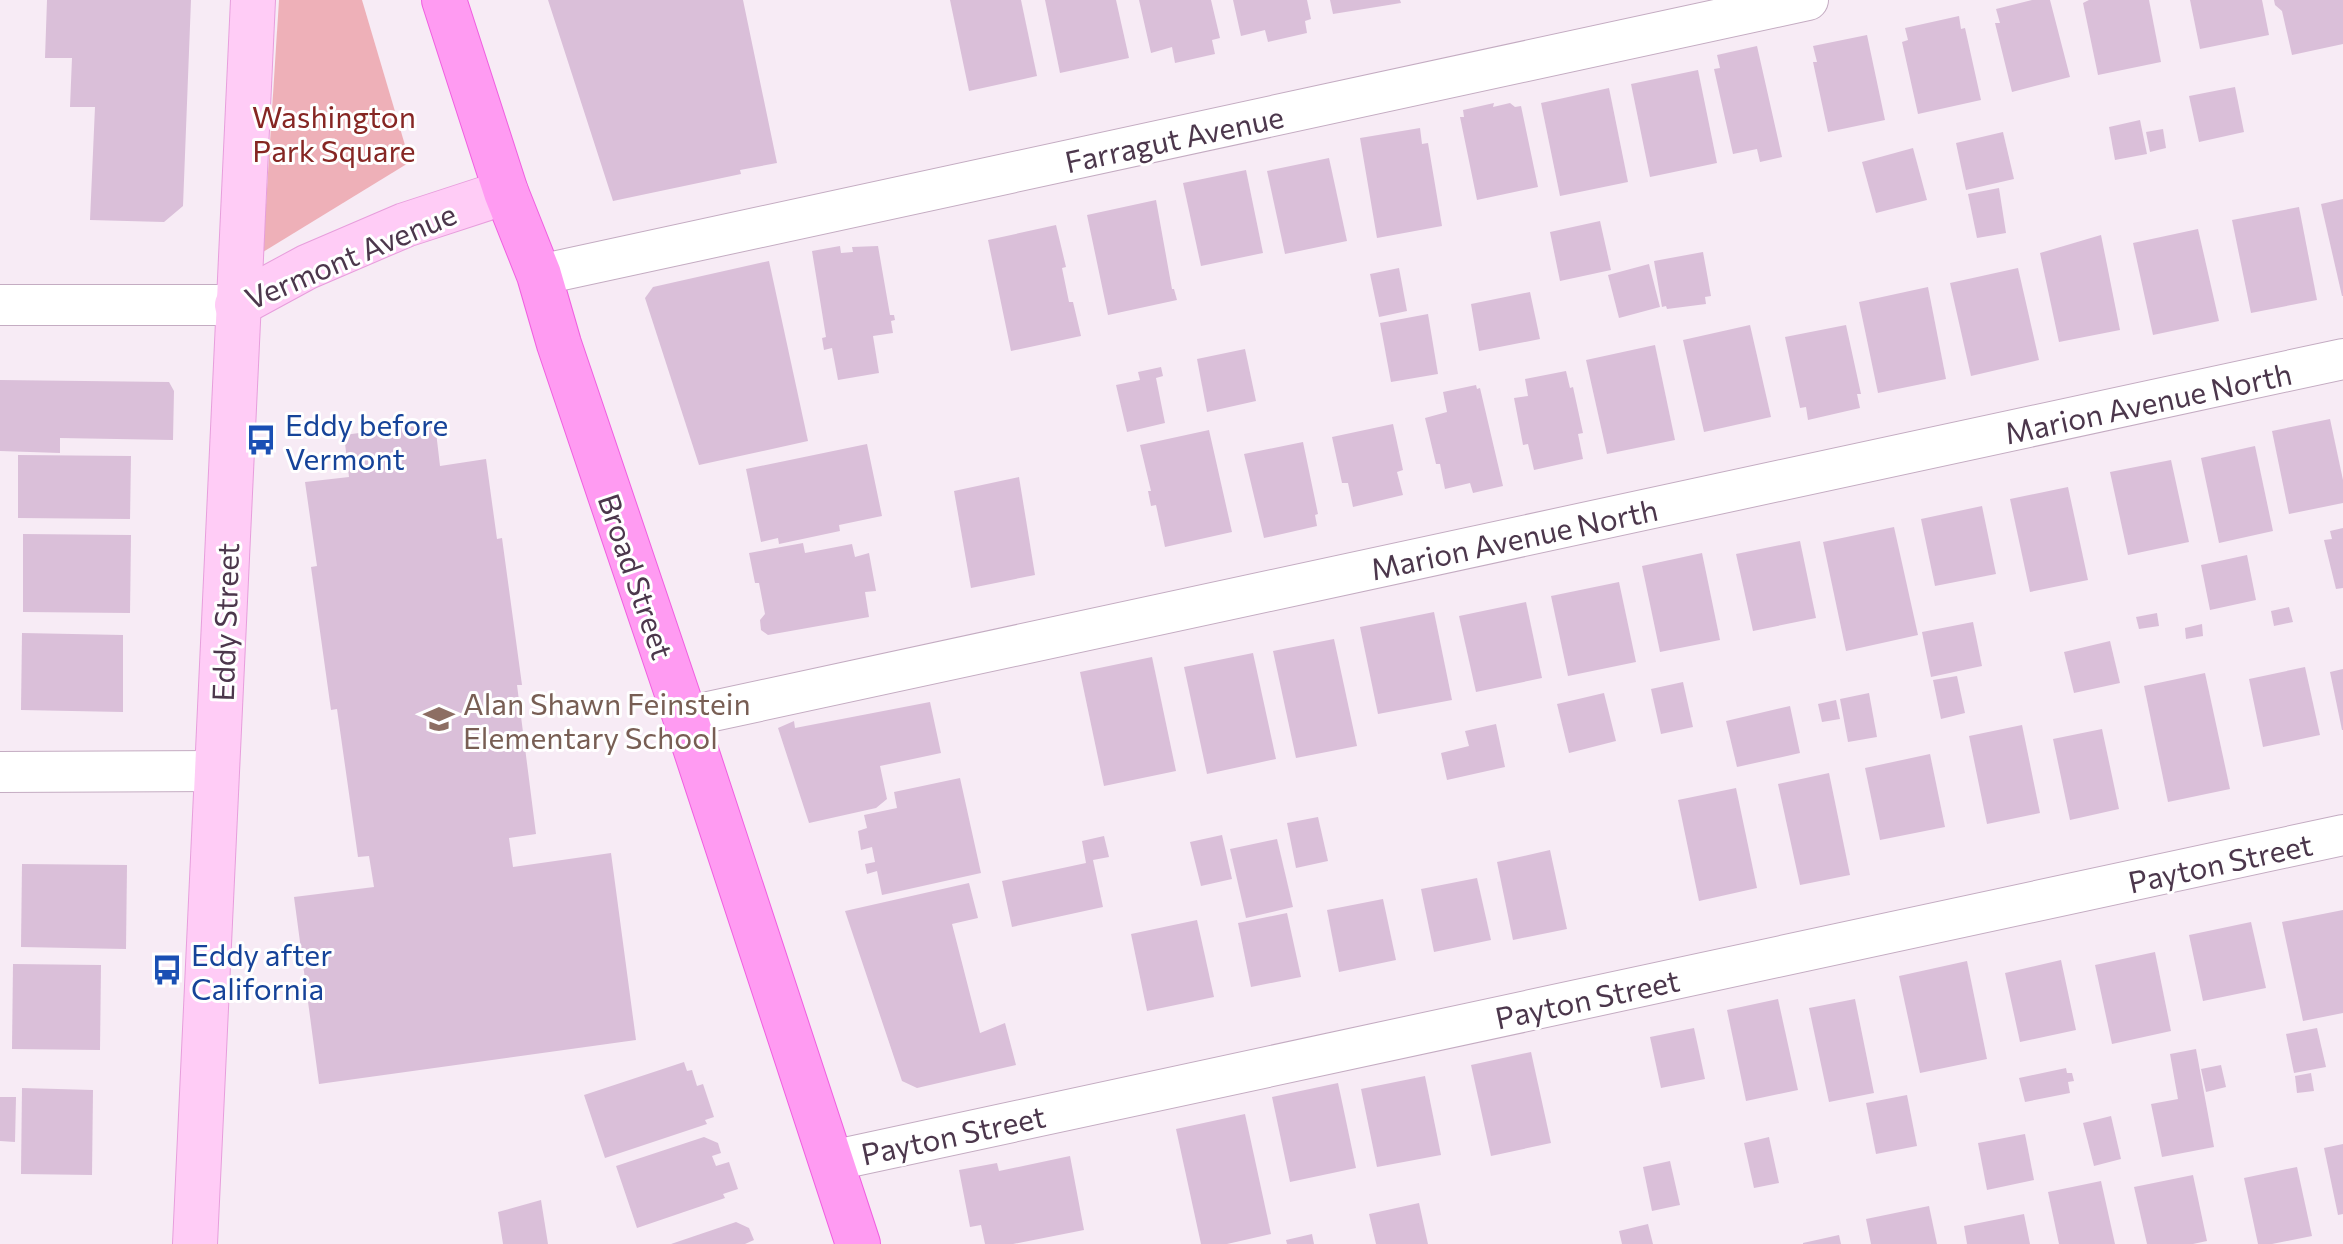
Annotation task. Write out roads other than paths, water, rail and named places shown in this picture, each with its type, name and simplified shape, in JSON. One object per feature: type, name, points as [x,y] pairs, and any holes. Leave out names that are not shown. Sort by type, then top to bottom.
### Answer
[{"type":"main road","name":"Eddy Street","points":[[195,1244],[253,0]]},
{"type":"main road","name":"Broad Street","points":[[444,0],[506,192],[539,275],[559,344],[858,1244]]},
{"type":"main road","name":"Vermont Avenue","points":[[237,305],[307,267],[377,237],[506,192]]},
{"type":"street","name":"Farragut Avenue","points":[[539,275],[1808,0]]},
{"type":"street","name":"Vermont Avenue","points":[[0,305],[237,305]]},
{"type":"street","name":"Marion Avenue North","points":[[685,717],[2343,359]]},
{"type":"street","points":[[0,772],[218,771]]},
{"type":"street","name":"Payton Street","points":[[831,1161],[2343,835]]},
{"type":"place","name":"Eddy before Vermont","points":[[261,440]]},
{"type":"place","name":"Alan Shawn Feinstein Elementary School","points":[[439,719]]},
{"type":"place","name":"Eddy after California","points":[[167,970]]},
{"type":"park label","name":"Washington Park Square","points":[[334,132]]}]
